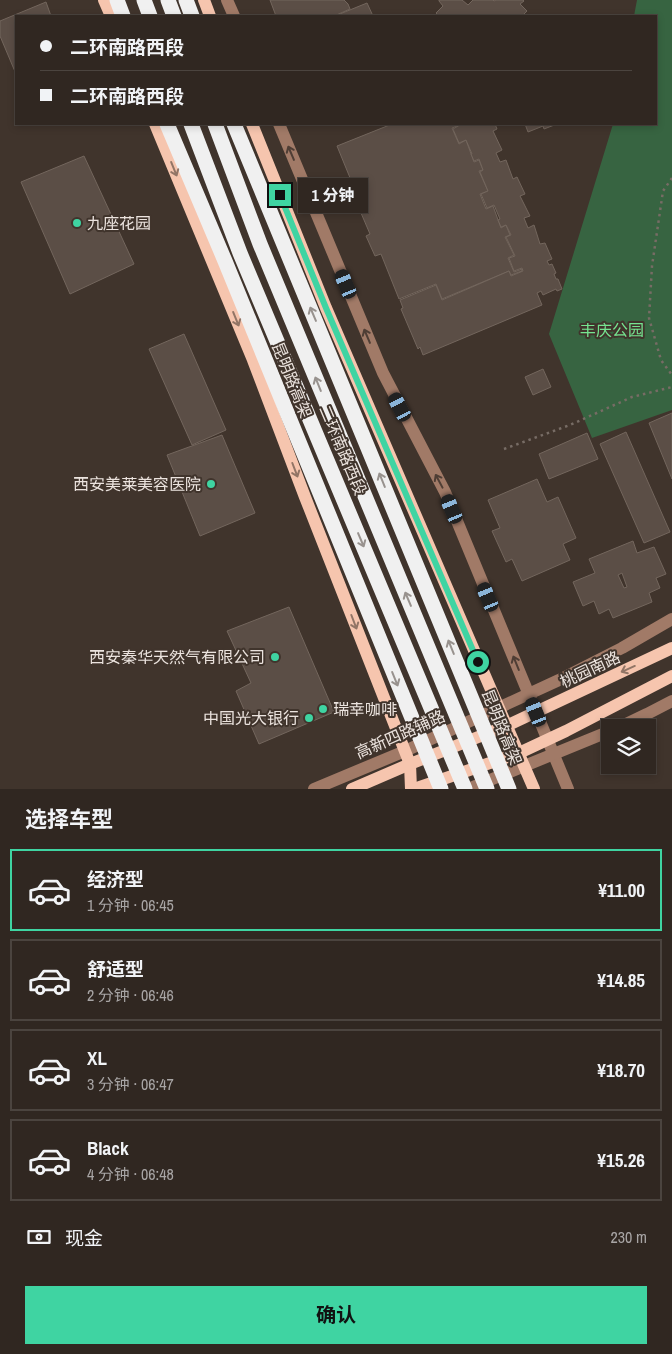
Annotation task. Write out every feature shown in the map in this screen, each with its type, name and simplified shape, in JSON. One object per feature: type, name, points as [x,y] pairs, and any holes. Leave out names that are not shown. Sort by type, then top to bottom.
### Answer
[{"type":"highway","points":[[117,0],[123,15]]},
{"type":"highway","points":[[144,0],[150,15]]},
{"type":"highway","points":[[168,0],[174,15]]},
{"type":"highway","points":[[186,0],[192,15]]},
{"type":"highway","name":"昆明路高架","points":[[167,125],[441,789]]},
{"type":"highway","name":"二环南路西段","points":[[191,125],[240,253],[466,789]]},
{"type":"highway","name":"二环南路西段","points":[[215,125],[268,262],[488,789]]},
{"type":"highway","name":"昆明路高架","points":[[234,125],[509,789]]},
{"type":"main road","points":[[104,0],[111,15]]},
{"type":"main road","points":[[204,0],[210,15]]},
{"type":"main road","points":[[155,125],[253,360],[405,751],[410,764],[413,789],[519,753],[592,718],[672,676]]},
{"type":"main road","points":[[252,125],[326,308],[534,789]]},
{"type":"main road","name":"桃园南路","points":[[352,789],[506,726],[672,648]]},
{"type":"street","points":[[227,0],[234,15]]},
{"type":"street","points":[[279,125],[382,373],[445,492],[568,789]]},
{"type":"street","name":"高新四路辅路","points":[[314,789],[405,751],[528,694],[622,648],[672,619]]},
{"type":"street","points":[[636,719],[672,701]]},
{"type":"street","points":[[466,789],[601,735]]},
{"type":"path","points":[[672,178],[663,191],[652,266],[649,318],[661,360],[672,375]]},
{"type":"path","points":[[504,449],[570,424],[632,397],[672,387]]},
{"type":"green space","name":"丰庆公园","points":[[637,0],[672,0],[672,410],[592,438],[549,334],[613,125],[657,125],[657,15],[634,15]]},
{"type":"building","points":[[270,0],[344,0],[350,9],[336,15],[276,15]]},
{"type":"building","points":[[462,0],[468,5],[473,0],[523,0],[520,4],[527,11],[523,15],[438,15],[436,13],[443,6],[439,1]]},
{"type":"building","points":[[46,2],[51,15],[15,15],[15,72],[0,36],[0,21]]},
{"type":"building","points":[[367,3],[373,15],[337,15]]},
{"type":"building","points":[[390,125],[460,125],[452,128],[459,144],[466,140],[474,162],[479,160],[483,170],[479,171],[488,191],[480,194],[486,209],[493,206],[501,228],[506,225],[510,235],[505,237],[514,255],[508,258],[514,272],[522,269],[522,271],[511,275],[509,271],[442,299],[436,284],[399,299],[381,254],[375,256],[366,236],[370,234],[361,213],[364,212],[337,146]]},
{"type":"building","points":[[460,125],[495,125],[497,129],[493,131],[502,150],[496,153],[500,162],[506,160],[513,179],[517,177],[525,194],[520,196],[530,216],[524,218],[528,228],[534,225],[540,244],[545,243],[552,259],[547,261],[549,265],[552,264],[556,273],[554,274],[556,279],[558,279],[562,289],[557,291],[556,289],[543,295],[541,291],[537,293],[542,305],[423,355],[420,347],[418,349],[401,309],[403,308],[400,300],[436,285],[442,300],[509,271],[511,276],[523,271],[522,268],[514,271],[509,258],[515,256],[506,237],[511,235],[506,225],[501,227],[494,205],[487,208],[481,194],[488,191],[480,172],[483,170],[479,159],[474,161],[466,140],[459,143],[453,129]]},
{"type":"building","points":[[525,125],[554,125],[544,129],[543,126],[528,132]]},
{"type":"building","name":"九座花园","points":[[84,156],[134,264],[70,294],[21,182]]},
{"type":"building","points":[[184,334],[226,430],[192,445],[149,349]]},
{"type":"building","points":[[543,369],[551,387],[533,395],[525,377]]},
{"type":"building","points":[[672,413],[672,479],[649,423]]},
{"type":"building","points":[[626,432],[670,532],[644,543],[600,444]]},
{"type":"building","points":[[587,433],[598,459],[549,479],[539,454]]},
{"type":"building","name":"西安美莱美容医院","points":[[222,435],[255,513],[200,536],[167,455]]},
{"type":"building","points":[[537,479],[547,502],[558,497],[576,538],[563,544],[570,560],[522,581],[512,559],[506,562],[492,531],[500,528],[488,500]]},
{"type":"building","points":[[633,541],[637,553],[654,547],[666,574],[656,578],[660,588],[649,593],[652,602],[613,618],[609,609],[599,614],[594,601],[583,606],[573,582],[595,573],[589,559]],"holes":[[[622,573],[627,587],[624,588],[618,575]]]},
{"type":"building","name":"西安秦华天然气有限公司","points":[[289,607],[334,712],[259,744],[236,691],[251,683],[227,631]]},
{"type":"place","name":"九座花园","points":[[77,223]]},
{"type":"place","name":"西安美莱美容医院","points":[[211,484]]},
{"type":"place","name":"西安秦华天然气有限公司","points":[[275,657]]},
{"type":"place","name":"瑞幸咖啡","points":[[323,709]]},
{"type":"place","name":"中国光大银行","points":[[309,718]]},
{"type":"route","points":[[280,195],[326,308],[478,662]]}]
